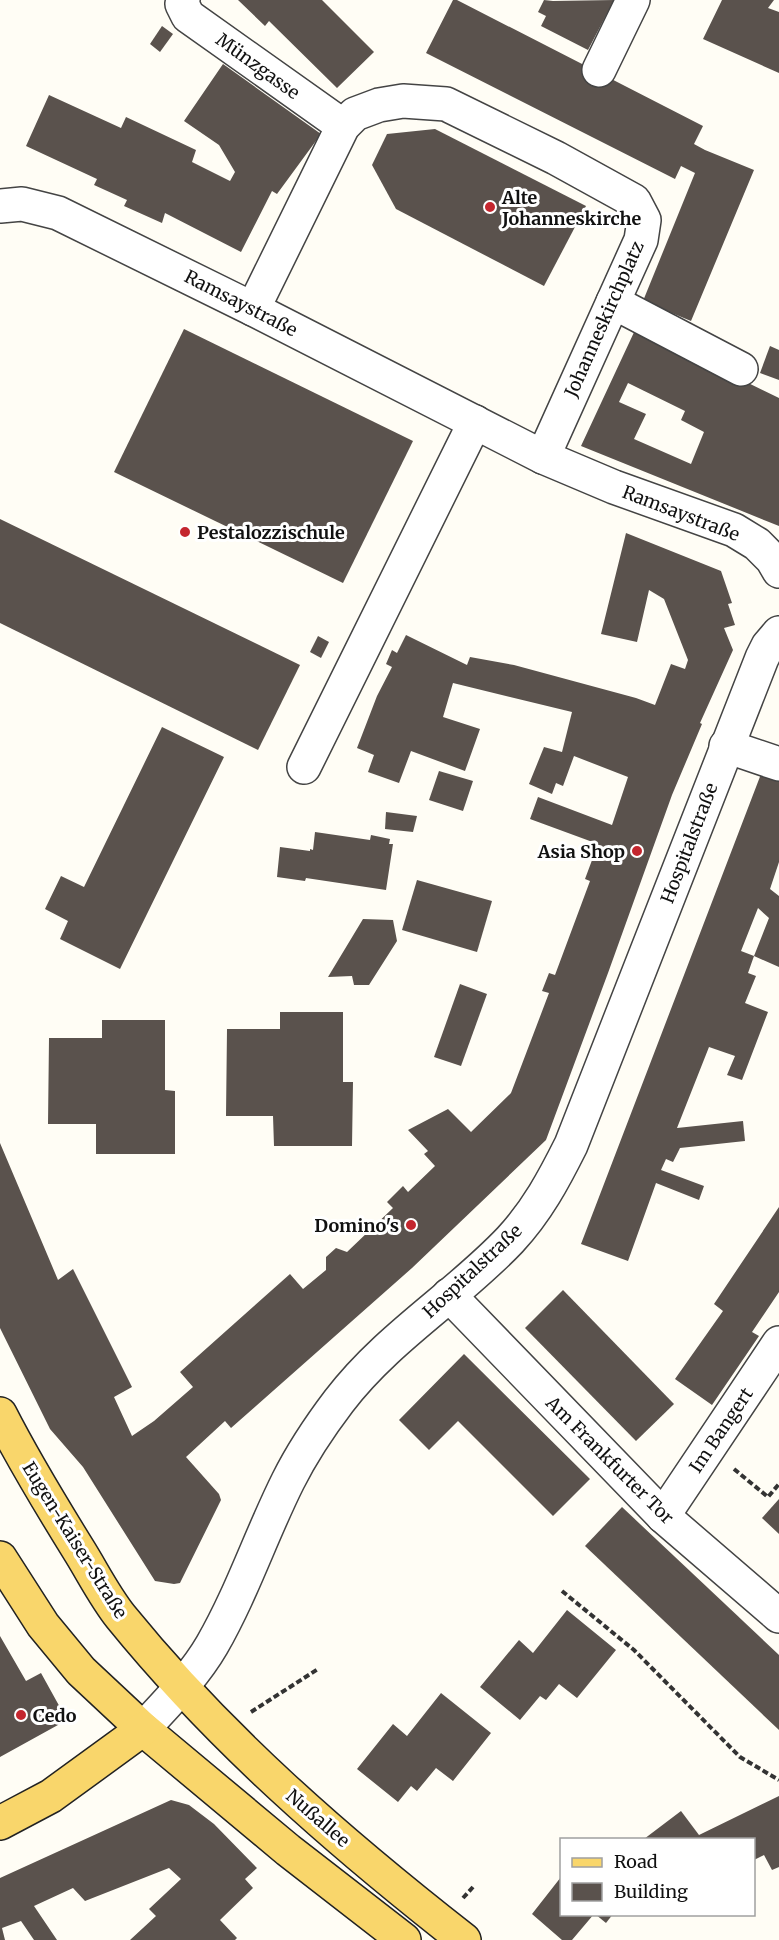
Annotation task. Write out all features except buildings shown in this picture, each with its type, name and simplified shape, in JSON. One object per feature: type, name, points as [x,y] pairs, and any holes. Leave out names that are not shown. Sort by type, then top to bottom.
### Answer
[{"type":"main road","name":"Eugen-Kaiser-Straße","points":[[0,1414],[70,1536],[120,1615],[182,1686]]},
{"type":"main road","points":[[0,1558],[43,1625],[81,1671],[143,1729],[288,1850],[404,1940]]},
{"type":"main road","name":"Nußallee","points":[[182,1686],[240,1748],[308,1811],[464,1940]]},
{"type":"main road","points":[[0,1823],[51,1796],[143,1729]]},
{"type":"street","name":"Münzgasse","points":[[183,0],[182,4],[188,16],[343,126]]},
{"type":"street","points":[[599,70],[633,0]]},
{"type":"street","name":"Johanneskirchplatz","points":[[253,309],[343,126],[355,114],[379,105],[403,101],[446,104],[565,163],[634,201],[644,220],[641,240],[543,457]]},
{"type":"street","name":"Ramsaystraße","points":[[0,206],[22,204],[58,213],[253,309],[543,457],[614,487],[734,530],[757,544],[772,559],[779,571]]},
{"type":"street","points":[[613,302],[741,369]]},
{"type":"street","points":[[304,767],[475,422]]},
{"type":"street","name":"Hospitalstraße","points":[[143,1729],[182,1686],[211,1646],[231,1609],[289,1480],[314,1436],[339,1401],[386,1348],[510,1239],[546,1194],[572,1145],[762,658],[779,633]]},
{"type":"street","points":[[726,746],[779,764]]},
{"type":"street","name":"Am Frankfurter Tor","points":[[449,1295],[663,1516],[779,1616]]},
{"type":"street","name":"Im Bangert","points":[[663,1516],[779,1343]]},
{"type":"path","points":[[708,1448],[768,1497],[779,1484]]},
{"type":"path","points":[[562,1590],[634,1650],[740,1757],[779,1780]]},
{"type":"path","points":[[248,1714],[318,1670]]},
{"type":"place","name":"Alte Johanneskirche","points":[[490,207]]},
{"type":"place","name":"Pestalozzischule","points":[[185,532]]},
{"type":"place","name":"Asia Shop","points":[[637,851]]},
{"type":"place","name":"Domino's","points":[[411,1225]]},
{"type":"place","name":"Cedo","points":[[21,1715]]}]
